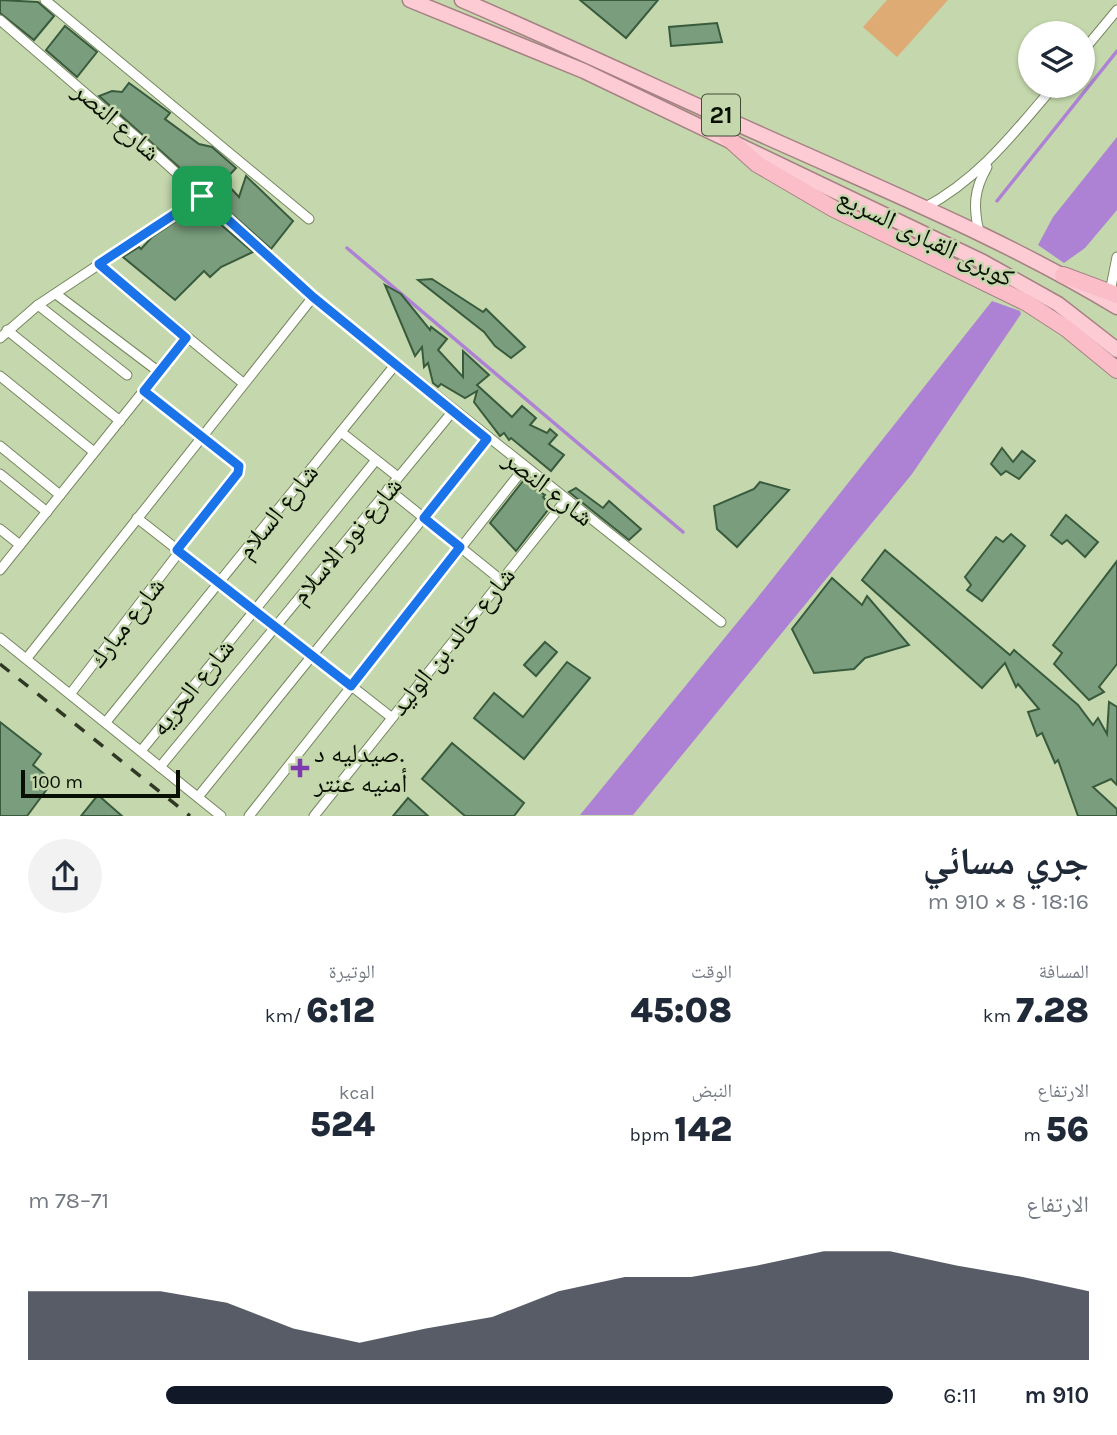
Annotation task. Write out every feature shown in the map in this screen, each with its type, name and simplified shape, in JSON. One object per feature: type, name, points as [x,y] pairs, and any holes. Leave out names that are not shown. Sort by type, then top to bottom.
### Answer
[{"type":"highway","name":"21","points":[[410,0],[584,71],[727,137]]},
{"type":"highway","name":"21","points":[[462,0],[596,57],[979,232]]},
{"type":"highway","name":"كوبرى القبارى السريع","points":[[727,137],[861,206],[983,262],[1058,304],[1117,349]]},
{"type":"highway","points":[[727,137],[757,164],[834,209],[1027,303],[1067,329],[1117,370]]},
{"type":"highway","name":"كوبرى القبارى السريع","points":[[979,232],[1063,275],[1117,307]]},
{"type":"highway","points":[[1063,275],[1114,293]]},
{"type":"street","points":[[45,0],[309,219]]},
{"type":"street","points":[[1095,37],[1117,10]]},
{"type":"street","name":"شارع النصر","points":[[0,20],[313,297],[487,439],[721,622]]},
{"type":"street","points":[[924,208],[944,198],[989,163],[1044,98]]},
{"type":"street","points":[[979,232],[974,209],[975,194],[989,163]]},
{"type":"street","points":[[0,338],[38,305],[202,196]]},
{"type":"street","points":[[1114,293],[1117,257]]},
{"type":"street","points":[[99,264],[243,383]]},
{"type":"street","points":[[55,294],[159,372]]},
{"type":"street","points":[[27,658],[313,297]]},
{"type":"street","points":[[38,305],[127,375]]},
{"type":"street","points":[[7,330],[120,421]]},
{"type":"street","points":[[0,570],[186,338]]},
{"type":"street","name":"شارع السلام","points":[[106,722],[396,365]]},
{"type":"street","points":[[0,376],[94,452]]},
{"type":"street","points":[[144,391],[202,435]]},
{"type":"street","name":"شارع نور الاسلام","points":[[160,766],[453,411]]},
{"type":"street","points":[[341,432],[398,477]]},
{"type":"street","name":"شارع مبارك","points":[[71,693],[238,473],[239,466],[235,460],[202,435]]},
{"type":"street","points":[[198,797],[487,439]]},
{"type":"street","points":[[0,446],[60,495]]},
{"type":"street","name":"شارع الحريه","points":[[141,751],[376,460]]},
{"type":"street","points":[[249,816],[524,468]]},
{"type":"street","points":[[0,474],[47,512]]},
{"type":"street","points":[[388,489],[501,580]]},
{"type":"street","name":"شارع خالد بن الوليد","points":[[314,816],[565,500]]},
{"type":"street","points":[[137,518],[391,718]]},
{"type":"street","points":[[0,529],[20,545]]},
{"type":"street","points":[[0,638],[221,816]]},
{"type":"shaded area","points":[[887,0],[948,0],[897,57],[863,27]]},
{"type":"shaded area","points":[[1117,137],[1117,210],[1085,248],[1064,263],[1038,245],[1053,217]]},
{"type":"shaded area","points":[[992,301],[1020,311],[1021,314],[912,474],[633,815],[580,815],[754,602]]},
{"type":"building","points":[[0,0],[38,2],[54,16],[34,40],[0,13]]},
{"type":"building","points":[[580,0],[658,0],[626,38]]},
{"type":"building","points":[[717,23],[722,42],[671,46],[669,27]]},
{"type":"building","points":[[65,26],[97,52],[77,77],[46,50]]},
{"type":"building","points":[[129,83],[170,113],[165,119],[199,144],[212,147],[236,168],[224,181],[239,197],[246,176],[293,221],[271,249],[99,96],[112,91],[122,92]]},
{"type":"building","points":[[199,206],[253,252],[221,267],[210,277],[204,271],[175,300],[123,257],[139,247],[141,249],[152,237]]},
{"type":"building","points":[[432,279],[483,312],[486,309],[525,347],[511,358],[495,346],[484,332],[418,280]]},
{"type":"building","points":[[385,285],[401,294],[430,330],[431,327],[447,339],[438,350],[463,377],[463,351],[489,375],[477,385],[512,417],[522,406],[536,418],[530,425],[547,433],[550,429],[557,435],[549,444],[564,455],[551,471],[511,438],[509,440],[504,433],[500,436],[474,402],[477,391],[465,398],[441,384],[438,387],[433,383],[428,363],[424,367],[422,347],[415,356]]},
{"type":"building","points":[[1002,448],[1013,462],[1022,451],[1035,461],[1019,479],[1006,471],[1001,475],[991,464]]},
{"type":"building","points":[[527,476],[538,485],[535,489],[545,495],[543,497],[551,506],[516,551],[490,523]]},
{"type":"building","points":[[760,482],[789,490],[737,547],[717,529],[714,506],[754,489]]},
{"type":"building","points":[[576,488],[603,508],[609,501],[641,529],[629,540],[569,492]]},
{"type":"building","points":[[1066,515],[1098,542],[1085,557],[1067,540],[1062,544],[1051,535]]},
{"type":"building","points":[[1011,534],[1025,546],[982,601],[967,590],[971,585],[965,577],[996,537],[1003,542]]},
{"type":"building","points":[[885,550],[1010,655],[1014,650],[1078,705],[1093,725],[1098,718],[1107,734],[1109,702],[1117,707],[1117,785],[1111,779],[1093,787],[1117,809],[1117,816],[1078,816],[1058,760],[1055,763],[1042,733],[1037,736],[1028,712],[1039,709],[1018,684],[1016,687],[1005,663],[982,688],[862,580]]},
{"type":"building","points":[[1117,561],[1117,664],[1099,687],[1104,692],[1089,700],[1054,664],[1062,653],[1053,645]]},
{"type":"building","points":[[832,578],[862,605],[867,596],[909,645],[865,658],[854,669],[814,673],[792,629]]},
{"type":"building","points":[[545,642],[557,652],[536,676],[524,665]]},
{"type":"building","points":[[567,662],[590,678],[524,759],[474,718],[494,693],[523,717]]},
{"type":"building","points":[[0,722],[41,754],[33,765],[53,781],[27,816],[0,816]]},
{"type":"building","points":[[452,743],[524,803],[514,816],[465,816],[422,779]]},
{"type":"building","points":[[98,795],[122,816],[81,816]]},
{"type":"building","points":[[408,798],[428,816],[393,816]]},
{"type":"waterway","points":[[997,201],[1117,51]]},
{"type":"waterway","points":[[347,248],[683,532]]},
{"type":"railway","points":[[0,664],[190,816]]},
{"type":"place","name":"صيدليه د. أمنيه عنتر","points":[[300,768]]},
{"type":"route","points":[[202,196],[313,297],[487,439],[424,518],[460,547],[351,686],[177,550],[238,473],[239,466],[235,460],[144,391],[186,338],[99,264],[202,196]]}]
